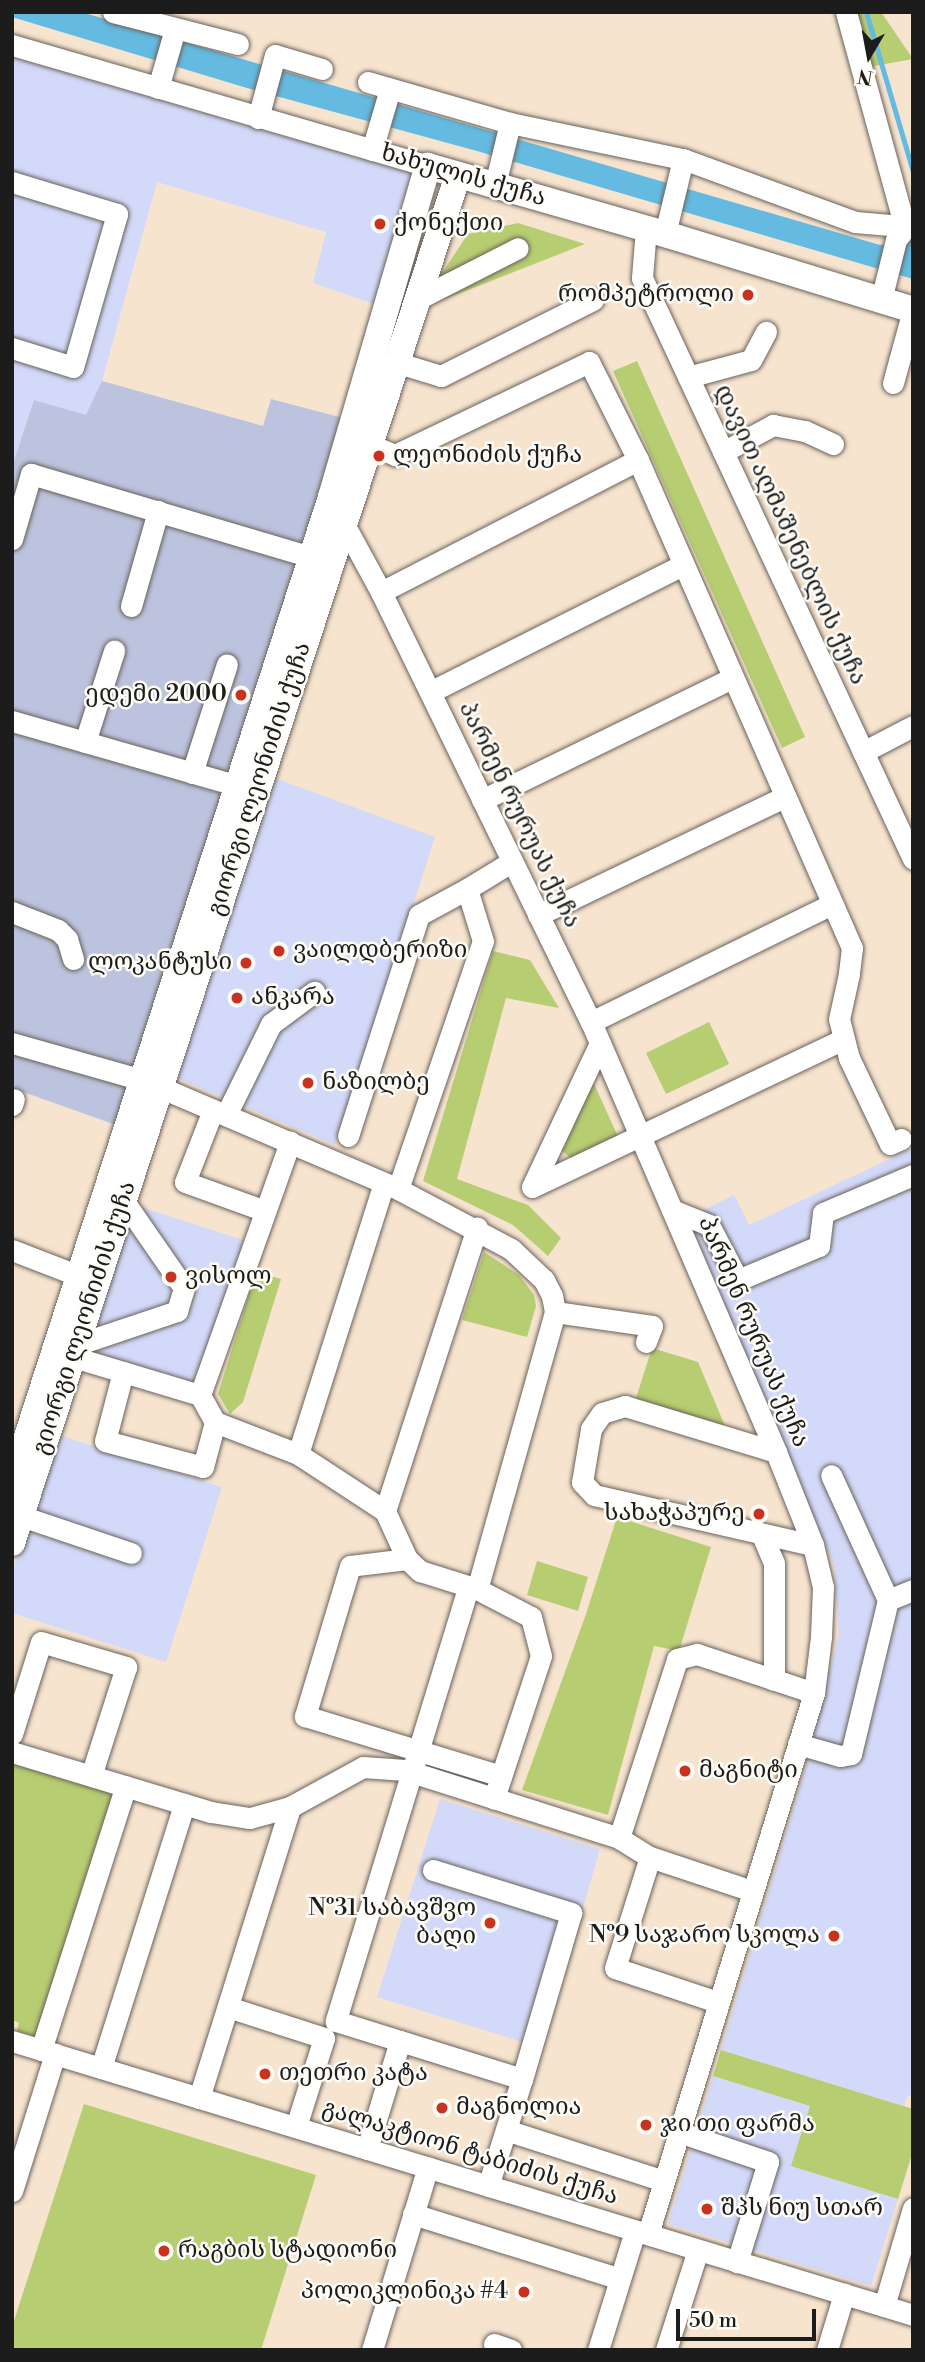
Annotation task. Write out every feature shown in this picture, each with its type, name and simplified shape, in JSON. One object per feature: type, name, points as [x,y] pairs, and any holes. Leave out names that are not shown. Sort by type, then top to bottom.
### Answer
[{"type":"main road","name":"ხახულის ქუჩა","points":[[428,166],[458,175],[498,175],[884,289],[913,310]]},
{"type":"main road","name":"გიორგი ლეონიძის ქუჩა","points":[[12,1483],[68,1351],[123,1200],[152,1084],[237,786],[331,497],[428,166]]},
{"type":"main road","name":"გიორგი ლეონიძის ქუჩა","points":[[12,1543],[68,1351],[79,1276],[152,1084],[458,175]]},
{"type":"street","points":[[113,12],[174,32],[238,44]]},
{"type":"street","points":[[846,12],[905,232],[884,289]]},
{"type":"street","points":[[158,88],[174,32]]},
{"type":"street","name":"ხახულის ქუჩა","points":[[12,45],[258,118],[375,140],[428,166]]},
{"type":"street","points":[[258,118],[275,55],[322,69]]},
{"type":"street","points":[[368,82],[510,124],[681,163],[855,222],[905,232]]},
{"type":"street","points":[[375,140],[390,89]]},
{"type":"street","points":[[498,175],[510,124]]},
{"type":"street","name":"დავით აღმაშენებლის ქუჩა","points":[[681,163],[642,278],[913,859]]},
{"type":"street","points":[[12,182],[117,214],[73,367],[12,348]]},
{"type":"street","points":[[416,300],[518,248]]},
{"type":"street","points":[[395,362],[441,376],[593,300]]},
{"type":"street","points":[[893,383],[913,310]]},
{"type":"street","points":[[688,377],[751,360],[766,332]]},
{"type":"street","points":[[368,444],[395,456],[589,362],[638,460],[852,948],[839,1019],[844,1040],[849,1058],[890,1144],[901,1139]]},
{"type":"street","points":[[723,452],[773,425],[806,431],[833,444]]},
{"type":"street","points":[[381,592],[638,460]]},
{"type":"street","points":[[12,539],[31,474],[312,557]]},
{"type":"street","name":"პარმენ რურუას ქუჩა","points":[[331,497],[381,592],[591,1022],[776,1452],[813,1545],[823,1587],[821,1637],[814,1693],[664,2181],[620,2279],[597,2350]]},
{"type":"street","points":[[131,606],[158,511]]},
{"type":"street","points":[[430,692],[683,565]]},
{"type":"street","points":[[85,742],[114,651]]},
{"type":"street","points":[[192,773],[227,664]]},
{"type":"street","points":[[482,800],[732,678]]},
{"type":"street","points":[[12,721],[237,786]]},
{"type":"street","points":[[863,752],[913,726]]},
{"type":"street","points":[[538,915],[784,797]]},
{"type":"street","points":[[348,1136],[419,915],[512,862]]},
{"type":"street","points":[[298,1454],[391,1186],[483,941],[467,889]]},
{"type":"street","points":[[591,1022],[831,905]]},
{"type":"street","points":[[12,912],[58,930],[66,939],[73,959]]},
{"type":"street","points":[[265,1211],[185,1182],[220,1113],[271,1024],[314,992]]},
{"type":"street","points":[[600,1043],[532,1187],[640,1133],[844,1040]]},
{"type":"street","points":[[12,1043],[152,1084],[391,1186],[477,1228],[530,1264],[548,1288],[555,1312],[473,1588],[296,2127]]},
{"type":"street","points":[[200,1395],[290,1142]]},
{"type":"street","points":[[672,1210],[709,1225],[738,1280],[819,1245],[823,1213],[913,1175]]},
{"type":"street","points":[[68,1351],[177,1311],[184,1288],[123,1200]]},
{"type":"street","points":[[385,1511],[477,1228]]},
{"type":"street","points":[[12,1250],[79,1276]]},
{"type":"street","points":[[555,1312],[652,1326],[646,1342]]},
{"type":"street","points":[[68,1351],[123,1372],[200,1395],[215,1422],[298,1454],[385,1511],[407,1559],[419,1571],[473,1588],[531,1617],[541,1656],[494,1798]]},
{"type":"street","points":[[123,1372],[105,1441],[203,1467],[215,1422]]},
{"type":"street","points":[[776,1452],[625,1406],[601,1413],[591,1429],[582,1482],[594,1495],[813,1545]]},
{"type":"street","points":[[798,1744],[840,1756],[850,1754],[888,1600],[831,1475]]},
{"type":"street","points":[[21,1517],[131,1553]]},
{"type":"street","points":[[762,1535],[774,1563],[774,1680]]},
{"type":"street","points":[[407,1559],[350,1566],[305,1716],[501,1776]]},
{"type":"street","points":[[888,1600],[913,1590]]},
{"type":"street","points":[[12,1734],[41,1642],[126,1667],[91,1776]]},
{"type":"street","points":[[619,1838],[677,1658],[697,1654],[814,1693]]},
{"type":"street","points":[[12,1752],[211,1812],[250,1818],[290,1807],[363,1767],[412,1772],[619,1838],[650,1857],[752,1891]]},
{"type":"street","points":[[12,2191],[48,2052],[126,1786]]},
{"type":"street","points":[[101,2068],[184,1804]]},
{"type":"street","points":[[199,2098],[290,1807]]},
{"type":"street","points":[[650,1857],[615,1968],[718,2002]]},
{"type":"street","points":[[433,1870],[571,1913],[488,2186]]},
{"type":"street","points":[[228,2007],[400,2041],[522,2079]]},
{"type":"street","name":"გალაკტიონ ტაბიძის ქუჩა","points":[[12,2041],[913,2315]]},
{"type":"street","points":[[368,2149],[400,2041]]},
{"type":"street","points":[[506,2130],[664,2181]]},
{"type":"street","points":[[679,2132],[768,2162],[737,2262]]},
{"type":"street","points":[[372,2350],[428,2167]]},
{"type":"street","points":[[884,2306],[913,2208]]},
{"type":"street","points":[[413,2214],[620,2279]]},
{"type":"street","points":[[666,2350],[698,2250]]},
{"type":"street","points":[[827,2350],[844,2294]]},
{"type":"shaded area","points":[[12,57],[415,174],[377,305],[313,283],[326,232],[157,182],[102,381],[86,416],[34,400],[12,467]]},
{"type":"shaded area","points":[[102,381],[263,426],[271,399],[343,418],[230,779],[12,722],[12,467],[34,400],[86,415]]},
{"type":"shaded area","points":[[12,728],[226,795],[116,1125],[12,1088]]},
{"type":"shaded area","points":[[272,777],[435,837],[335,1145],[170,1075]]},
{"type":"shaded area","points":[[913,1148],[913,2096],[908,2095],[904,2106],[721,2050],[801,1784],[839,1633],[834,1565],[683,1220],[734,1195],[749,1225]]},
{"type":"shaded area","name":"ვისოლ","points":[[129,1203],[249,1242],[199,1391],[80,1351]]},
{"type":"shaded area","points":[[55,1434],[222,1487],[166,1662],[12,1613],[12,1574]]},
{"type":"shaded area","name":"№31 საბავშვო ბაღი","points":[[440,1799],[600,1849],[542,2048],[377,1997]]},
{"type":"shaded area","points":[[713,2076],[810,2106],[792,2166],[898,2199],[871,2286],[668,2224]]},
{"type":"green space","points":[[852,12],[881,12],[913,59],[868,67]]},
{"type":"green space","points":[[518,223],[585,244],[430,305],[438,279],[468,234]]},
{"type":"green space","points":[[637,361],[805,737],[782,748],[613,371]]},
{"type":"green space","points":[[493,951],[530,960],[559,1008],[506,998],[457,1179],[528,1205],[561,1238],[548,1256],[513,1225],[423,1181]]},
{"type":"green space","points":[[709,1022],[729,1064],[666,1094],[646,1053]]},
{"type":"green space","points":[[591,1077],[619,1139],[571,1158],[556,1146]]},
{"type":"green space","points":[[484,1252],[519,1275],[534,1295],[536,1306],[527,1337],[462,1320]]},
{"type":"green space","points":[[256,1272],[281,1279],[243,1402],[230,1414],[218,1394]]},
{"type":"green space","points":[[652,1348],[698,1362],[728,1433],[634,1404]]},
{"type":"green space","points":[[617,1517],[711,1547],[679,1651],[654,1646],[608,1815],[522,1790],[586,1614]]},
{"type":"green space","points":[[537,1561],[588,1577],[578,1611],[527,1595]]},
{"type":"green space","points":[[12,1758],[120,1790],[42,2039],[17,2031],[19,2023],[12,2020]]},
{"type":"green space","points":[[721,2050],[913,2109],[913,2151],[898,2199],[791,2166],[810,2106],[713,2076]]},
{"type":"green space","name":"რაგბის სტადიონი","points":[[84,2104],[316,2175],[261,2350],[12,2350],[12,2327]]},
{"type":"water","points":[[12,12],[81,12],[880,245],[913,241],[913,279],[477,151],[247,88],[12,17]]},
{"type":"waterway","points":[[866,12],[913,172]]},
{"type":"place","name":"ქონექთი","points":[[380,224]]},
{"type":"place","name":"რომპეტროლი","points":[[748,295]]},
{"type":"place","name":"ლეონიძის ქუჩა","points":[[379,456]]},
{"type":"place","name":"ედემი 2000","points":[[241,695]]},
{"type":"place","name":"ვაილდბერიზი","points":[[279,951]]},
{"type":"place","name":"ლოკანტუსი","points":[[246,963]]},
{"type":"place","name":"ანკარა","points":[[237,998]]},
{"type":"place","name":"ნაზილბე","points":[[308,1083]]},
{"type":"place","name":"ვისოლ","points":[[171,1277]]},
{"type":"place","name":"სახაჭაპურე","points":[[759,1514]]},
{"type":"place","name":"მაგნიტი","points":[[685,1771]]},
{"type":"place","name":"№31 საბავშვო ბაღი","points":[[490,1923]]},
{"type":"place","name":"№9 საჯარო სკოლა","points":[[834,1936]]},
{"type":"place","name":"თეთრი კატა","points":[[265,2074]]},
{"type":"place","name":"მაგნოლია","points":[[442,2108]]},
{"type":"place","name":"ჯი თი ფარმა","points":[[646,2125]]},
{"type":"place","name":"შპს ნიუ სთარ","points":[[707,2209]]},
{"type":"place","name":"რაგბის სტადიონი","points":[[164,2251]]},
{"type":"place","name":"პოლიკლინიკა #4","points":[[524,2292]]}]
